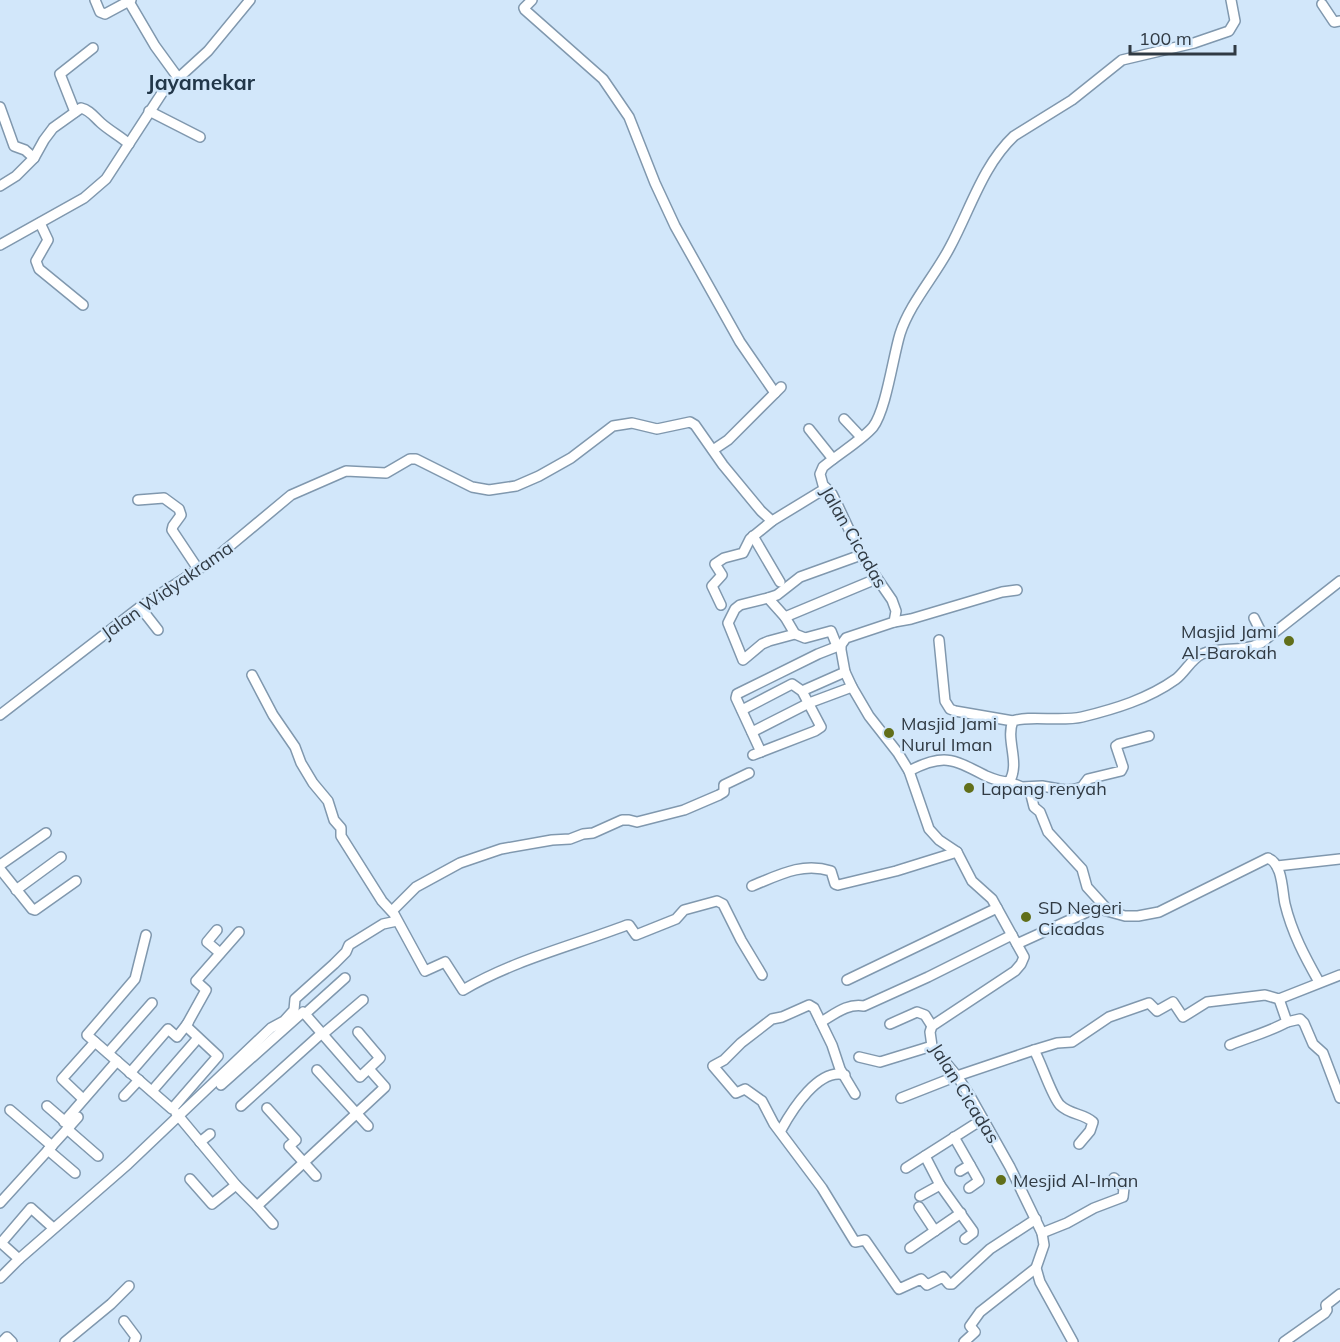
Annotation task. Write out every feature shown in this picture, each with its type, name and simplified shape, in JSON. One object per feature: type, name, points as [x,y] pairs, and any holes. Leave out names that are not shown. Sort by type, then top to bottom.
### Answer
[{"type":"street","points":[[95,0],[100,12],[105,14],[130,0],[152,40],[179,79]]},
{"type":"street","points":[[0,245],[94,190],[117,165],[162,93],[208,51],[250,0]]},
{"type":"street","points":[[532,0],[524,9],[605,82],[629,117],[671,217],[715,293],[716,300],[757,369],[778,390],[728,440],[713,450]]},
{"type":"street","name":"Jalan Cicadas","points":[[894,622],[896,611],[892,600],[861,555],[832,494],[820,478],[820,470],[861,437],[877,419],[901,332],[950,248],[980,184],[1006,143],[1072,100],[1122,60],[1185,45],[1229,31],[1235,21],[1231,0]]},
{"type":"street","points":[[1322,4],[1334,22],[1340,21]]},
{"type":"street","points":[[75,112],[60,74],[93,48]]},
{"type":"street","points":[[0,107],[15,148],[25,150],[34,158]]},
{"type":"street","points":[[0,186],[16,176],[34,158],[48,134],[81,108],[86,109],[129,144]]},
{"type":"street","points":[[149,111],[200,137]]},
{"type":"street","points":[[40,222],[48,240],[36,261],[39,269],[83,305]]},
{"type":"street","points":[[844,419],[861,437]]},
{"type":"street","name":"Jalan Widyakrama","points":[[0,715],[140,607],[213,561],[291,495],[346,471],[382,473],[393,470],[410,459],[416,459],[472,487],[489,490],[516,486],[539,476],[571,458],[613,426],[632,423],[657,429],[690,422],[695,425],[761,511],[772,521]]},
{"type":"street","points":[[809,429],[833,459]]},
{"type":"street","points":[[721,605],[712,586],[722,575],[715,564],[724,558],[743,553],[753,536],[772,521],[826,488]]},
{"type":"street","points":[[138,500],[164,498],[179,509],[181,515],[172,530],[198,569]]},
{"type":"street","points":[[753,536],[780,582]]},
{"type":"street","points":[[795,634],[762,644],[744,660],[728,626],[729,619],[740,605],[777,595],[800,577],[861,555]]},
{"type":"street","points":[[785,617],[876,579]]},
{"type":"street","points":[[939,640],[945,701],[955,711],[1013,721],[1080,717],[1143,699],[1181,675],[1195,659],[1204,653],[1247,649],[1265,640],[1340,580]]},
{"type":"street","points":[[742,710],[792,684],[802,691],[821,728],[757,754],[752,732],[742,710],[736,696],[839,646],[846,638],[854,634],[1002,592],[1017,590]]},
{"type":"street","points":[[768,598],[785,617],[795,634],[805,638],[831,631],[839,646],[845,672],[852,687],[869,716],[909,771],[929,829],[939,840],[957,852],[972,881],[992,899],[1015,940]]},
{"type":"street","points":[[140,607],[158,630]]},
{"type":"street","points":[[1254,618],[1265,640]]},
{"type":"street","points":[[802,691],[845,672]]},
{"type":"street","points":[[252,675],[273,715],[296,747],[301,763],[328,801],[334,820],[340,828],[340,836],[382,901],[392,911],[424,970],[445,962],[463,991],[478,981],[504,970],[627,925],[636,935],[676,919],[684,910],[717,901],[723,904],[762,975]]},
{"type":"street","points":[[752,732],[808,703],[852,687]]},
{"type":"street","points":[[1009,782],[1013,773],[1014,753],[1011,736],[1013,721]]},
{"type":"street","points":[[909,771],[924,763],[947,759],[959,761],[999,781],[1017,786],[1076,789],[1082,787],[1088,779],[1119,772],[1123,767],[1116,746],[1149,736]]},
{"type":"street","points":[[392,911],[416,888],[460,863],[501,849],[570,839],[593,833],[622,820],[629,819],[637,822],[684,810],[719,795],[724,791],[724,785],[749,773]]},
{"type":"street","points":[[1029,787],[1034,807],[1040,812],[1048,832],[1082,869],[1087,887],[1108,911]]},
{"type":"street","points":[[0,864],[46,833]]},
{"type":"street","points":[[752,886],[781,872],[806,868],[831,871],[835,884],[838,885],[896,871],[957,852]]},
{"type":"street","points":[[16,890],[61,857]]},
{"type":"street","points":[[821,1022],[848,1006],[864,1006],[1015,940],[1096,908],[1125,916],[1159,912],[1236,876],[1263,859],[1272,860],[1277,866],[1294,934],[1319,982]]},
{"type":"street","points":[[1277,866],[1340,859]]},
{"type":"street","points":[[0,869],[35,910],[76,881]]},
{"type":"street","points":[[847,980],[997,908]]},
{"type":"street","points":[[148,1142],[271,1028],[284,1021],[293,1012],[295,999],[346,952],[349,945],[383,924],[397,921]]},
{"type":"street","points":[[218,930],[207,942],[220,953]]},
{"type":"street","points":[[130,1072],[168,1029],[177,1037],[205,1004],[200,1000],[206,990],[196,981],[239,932]]},
{"type":"street","points":[[147,935],[135,979],[87,1035],[177,1115],[236,1185],[273,1224]]},
{"type":"street","name":"Jalan Cicadas","points":[[1015,940],[1024,957],[1021,964],[932,1026],[930,1032],[932,1046],[957,1076],[983,1119],[1010,1167],[1042,1233]]},
{"type":"street","points":[[901,1098],[1034,1050],[1057,1043],[1072,1042],[1109,1017],[1149,1003],[1157,1011],[1173,1002],[1184,1017],[1207,1002],[1255,995],[1279,999],[1340,975]]},
{"type":"street","points":[[221,1085],[345,978]]},
{"type":"street","points":[[1279,999],[1287,1022]]},
{"type":"street","points":[[241,1106],[363,1000]]},
{"type":"street","points":[[108,1053],[152,1003]]},
{"type":"street","points":[[855,1094],[840,1069],[832,1045],[814,1008],[809,1005],[782,1017],[776,1017],[741,1043],[724,1060],[713,1066],[736,1093],[747,1089],[762,1101],[774,1124],[781,1130],[808,1172],[822,1188],[855,1242],[865,1240],[899,1289],[920,1279],[927,1286],[943,1277],[949,1284],[952,1284],[990,1249],[1036,1219]]},
{"type":"street","points":[[890,1024],[917,1012],[925,1015],[932,1026]]},
{"type":"street","points":[[305,1014],[360,1077],[380,1058],[358,1032]]},
{"type":"street","points":[[1230,1046],[1253,1035],[1300,1019],[1313,1044],[1323,1053],[1340,1098]]},
{"type":"street","points":[[0,1278],[128,1164],[177,1115],[218,1056],[186,1026]]},
{"type":"street","points":[[152,1091],[198,1038]]},
{"type":"street","points":[[84,1099],[62,1079],[95,1042]]},
{"type":"street","points":[[859,1057],[880,1062],[932,1046]]},
{"type":"street","points":[[1034,1050],[1059,1104],[1069,1111],[1084,1115],[1093,1122],[1090,1131],[1079,1144]]},
{"type":"street","points":[[0,1203],[50,1148],[84,1099],[117,1061]]},
{"type":"street","points":[[257,1206],[385,1087],[369,1069]]},
{"type":"street","points":[[317,1070],[368,1126]]},
{"type":"street","points":[[781,1130],[802,1099],[824,1077],[838,1073],[845,1075]]},
{"type":"street","points":[[124,1096],[139,1080]]},
{"type":"street","points":[[47,1106],[98,1156]]},
{"type":"street","points":[[267,1108],[296,1140],[289,1146],[316,1176]]},
{"type":"street","points":[[10,1110],[75,1173]]},
{"type":"street","points":[[177,1115],[192,1112]]},
{"type":"street","points":[[67,1126],[78,1117]]},
{"type":"street","points":[[906,1168],[983,1119]]},
{"type":"street","points":[[200,1142],[210,1134]]},
{"type":"street","points":[[954,1137],[979,1181],[969,1188]]},
{"type":"street","points":[[925,1156],[940,1185],[974,1232],[964,1239]]},
{"type":"street","points":[[960,1171],[970,1165]]},
{"type":"street","points":[[964,1342],[975,1332],[970,1326],[980,1312],[1036,1268],[1044,1245],[1042,1233],[1123,1197],[1124,1188],[1114,1178]]},
{"type":"street","points":[[190,1179],[212,1204],[236,1185]]},
{"type":"street","points":[[920,1196],[940,1185]]},
{"type":"street","points":[[919,1206],[935,1231]]},
{"type":"street","points":[[19,1259],[1,1242],[31,1208],[51,1226]]},
{"type":"street","points":[[910,1248],[961,1213]]},
{"type":"street","points":[[1036,1268],[1040,1281],[1073,1342]]},
{"type":"street","points":[[65,1342],[129,1286]]},
{"type":"street","points":[[1284,1342],[1325,1313],[1326,1305],[1340,1294]]},
{"type":"street","points":[[124,1321],[136,1337],[134,1342]]},
{"type":"street","points":[[1,1342],[7,1337],[12,1342]]},
{"type":"place","name":"Masjid Jami Al-Barokah","points":[[1289,641]]},
{"type":"place","name":"Masjid Jami Nurul Iman","points":[[889,733]]},
{"type":"place","name":"Lapang renyah","points":[[969,788]]},
{"type":"place","name":"SD Negeri Cicadas","points":[[1026,917]]},
{"type":"place","name":"Mesjid Al-Iman","points":[[1001,1180]]},
{"type":"district","name":"Jayamekar","points":[[201,82]]}]
